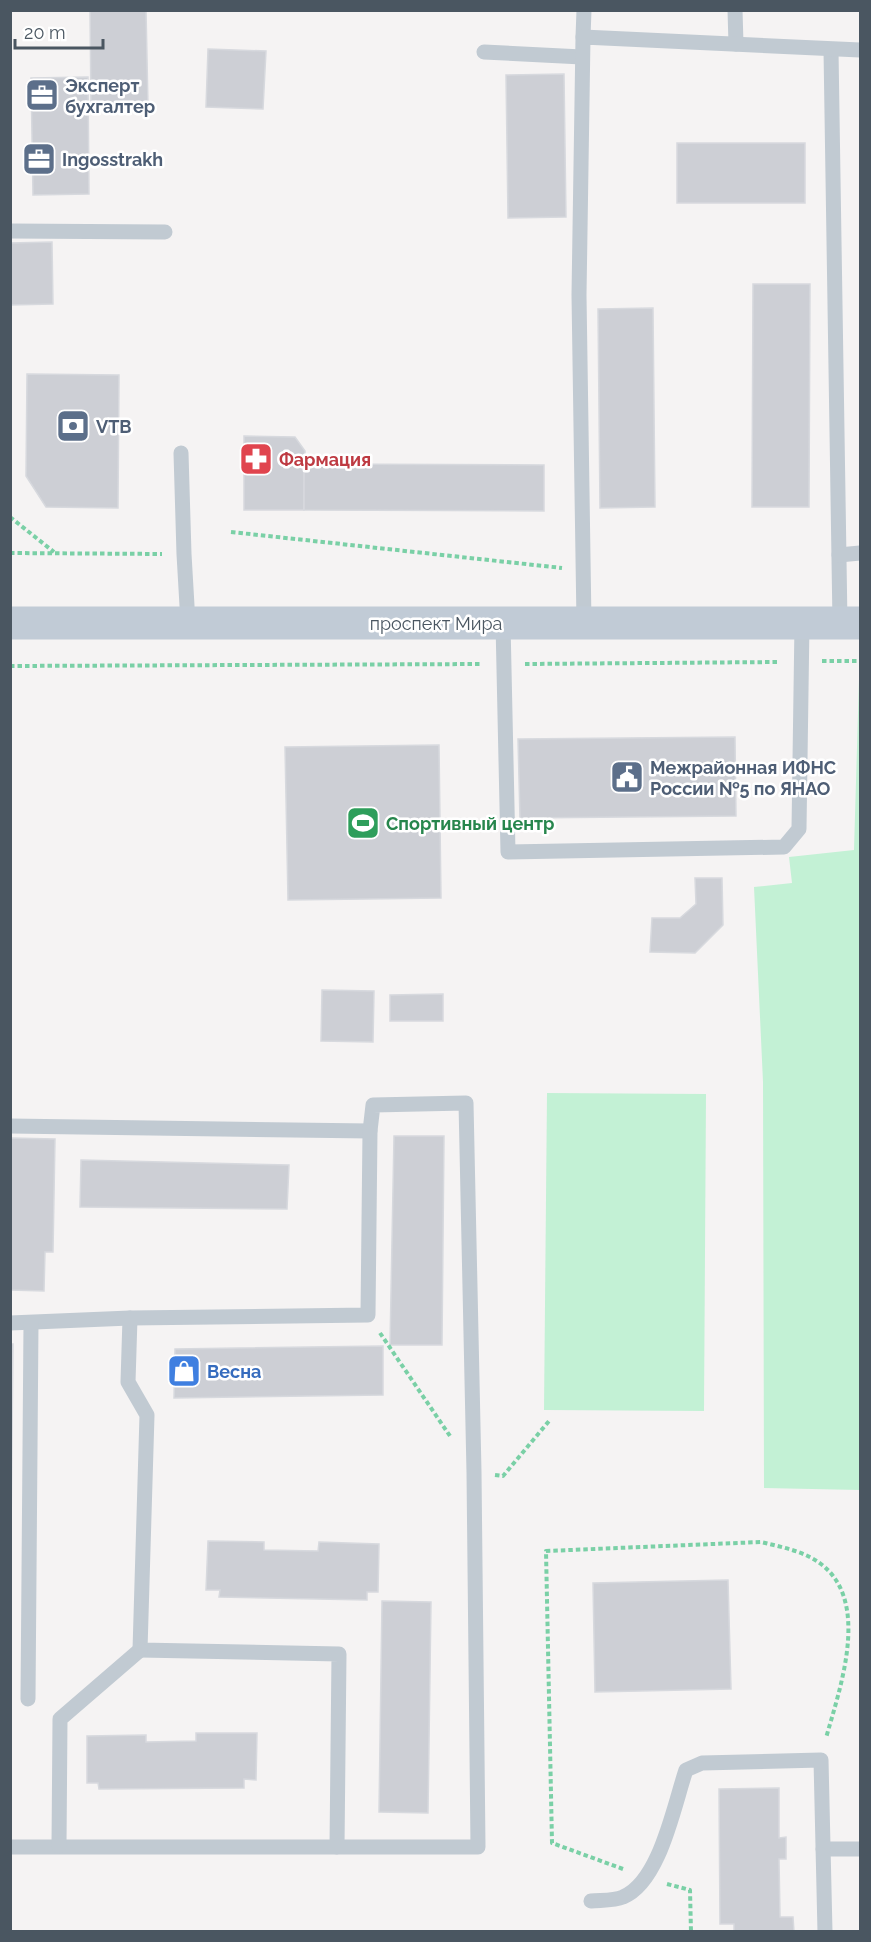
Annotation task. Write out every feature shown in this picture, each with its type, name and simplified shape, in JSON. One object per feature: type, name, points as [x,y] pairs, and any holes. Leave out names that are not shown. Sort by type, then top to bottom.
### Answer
[{"type":"street","name":"проспект Мира","points":[[10,623],[850,623]]},
{"type":"lane","points":[[584,10],[579,295],[584,623]]},
{"type":"lane","points":[[735,10],[736,44]]},
{"type":"lane","points":[[583,37],[861,50]]},
{"type":"lane","points":[[831,50],[839,555],[850,623]]},
{"type":"lane","points":[[484,52],[582,57]]},
{"type":"lane","points":[[10,231],[165,232]]},
{"type":"lane","points":[[181,453],[188,623]]},
{"type":"lane","points":[[839,555],[861,553]]},
{"type":"lane","points":[[503,623],[507,852],[784,847],[799,829],[802,623]]},
{"type":"lane","points":[[10,1323],[130,1318],[368,1315],[370,1131],[373,1105],[466,1103],[474,1472],[478,1847],[10,1846]]},
{"type":"lane","points":[[10,1126],[370,1131]]},
{"type":"lane","points":[[130,1318],[128,1382],[147,1414],[140,1650]]},
{"type":"lane","points":[[28,1699],[31,1323]]},
{"type":"lane","points":[[59,1846],[60,1719],[140,1650],[339,1654],[337,1846]]},
{"type":"lane","points":[[591,1901],[622,1898],[638,1889],[647,1878],[669,1828],[686,1770],[702,1763],[821,1760],[825,1932]]},
{"type":"lane","points":[[823,1849],[861,1849]]},
{"type":"path","points":[[11,518],[54,552]]},
{"type":"path","points":[[231,532],[583,571]]},
{"type":"path","points":[[10,553],[184,554]]},
{"type":"path","points":[[10,666],[861,661]]},
{"type":"path","points":[[691,1932],[690,1890],[647,1878],[552,1843],[546,1551],[761,1542],[794,1550],[821,1563],[840,1582],[847,1608],[850,1636],[844,1672],[821,1760]]},
{"type":"green space","points":[[859,679],[860,1490],[764,1488],[763,1082],[754,887],[792,883],[789,857],[854,850]]},
{"type":"green space","points":[[547,1093],[706,1094],[704,1411],[544,1410]]},
{"type":"building","points":[[90,10],[146,10],[148,106],[91,107]]},
{"type":"building","points":[[208,49],[266,51],[263,109],[206,107]]},
{"type":"building","points":[[564,74],[566,217],[508,218],[506,75]]},
{"type":"building","points":[[88,77],[89,194],[33,195],[31,78]]},
{"type":"building","points":[[677,143],[805,143],[805,203],[677,203]]},
{"type":"building","points":[[52,242],[53,304],[10,305],[10,243]]},
{"type":"building","points":[[753,284],[810,284],[809,507],[752,507]]},
{"type":"building","points":[[653,308],[655,507],[600,508],[598,309]]},
{"type":"building","name":"VTB","points":[[27,374],[119,375],[118,508],[46,507],[26,476]]},
{"type":"building","points":[[244,436],[295,437],[305,451],[304,510],[244,510]]},
{"type":"building","points":[[304,464],[544,465],[544,511],[304,510]]},
{"type":"building","name":"Межрайонная ИФНС России №5 по ЯНАО","points":[[735,737],[736,816],[520,818],[518,739]]},
{"type":"building","name":"Спортивный центр","points":[[439,745],[441,898],[288,900],[285,747]]},
{"type":"building","points":[[695,878],[722,878],[723,925],[695,953],[650,952],[652,918],[680,918],[696,904]]},
{"type":"building","points":[[322,990],[374,991],[373,1042],[321,1041]]},
{"type":"building","points":[[443,994],[443,1021],[390,1021],[390,995]]},
{"type":"building","points":[[394,1136],[444,1136],[442,1345],[390,1345]]},
{"type":"building","points":[[10,1138],[55,1139],[53,1252],[45,1252],[44,1291],[10,1290]]},
{"type":"building","points":[[81,1160],[289,1165],[287,1209],[80,1207]]},
{"type":"building","points":[[10,1344],[13,1344],[10,1628]]},
{"type":"building","points":[[383,1346],[383,1395],[174,1398],[175,1349]]},
{"type":"building","points":[[208,1541],[264,1542],[264,1550],[318,1551],[319,1542],[379,1544],[378,1592],[367,1592],[367,1600],[219,1597],[220,1590],[206,1590]]},
{"type":"building","points":[[728,1580],[731,1689],[595,1692],[593,1583]]},
{"type":"building","points":[[382,1601],[431,1602],[428,1813],[379,1812]]},
{"type":"building","points":[[196,1733],[257,1733],[256,1780],[244,1779],[244,1788],[99,1789],[98,1783],[87,1783],[87,1736],[146,1735],[146,1742],[196,1741]]},
{"type":"building","points":[[779,1788],[779,1838],[786,1837],[786,1859],[779,1859],[780,1917],[793,1917],[794,1932],[734,1932],[734,1924],[720,1924],[719,1789]]},
{"type":"place","name":"Эксперт бухгалтер","points":[[42,95]]},
{"type":"place","name":"Ingosstrakh","points":[[39,159]]},
{"type":"place","name":"VTB","points":[[73,426]]},
{"type":"place","name":"Фармация","points":[[256,459]]},
{"type":"place","name":"Межрайонная ИФНС России №5 по ЯНАО","points":[[627,777]]},
{"type":"place","name":"Спортивный центр","points":[[363,823]]},
{"type":"place","name":"Весна","points":[[184,1371]]}]
